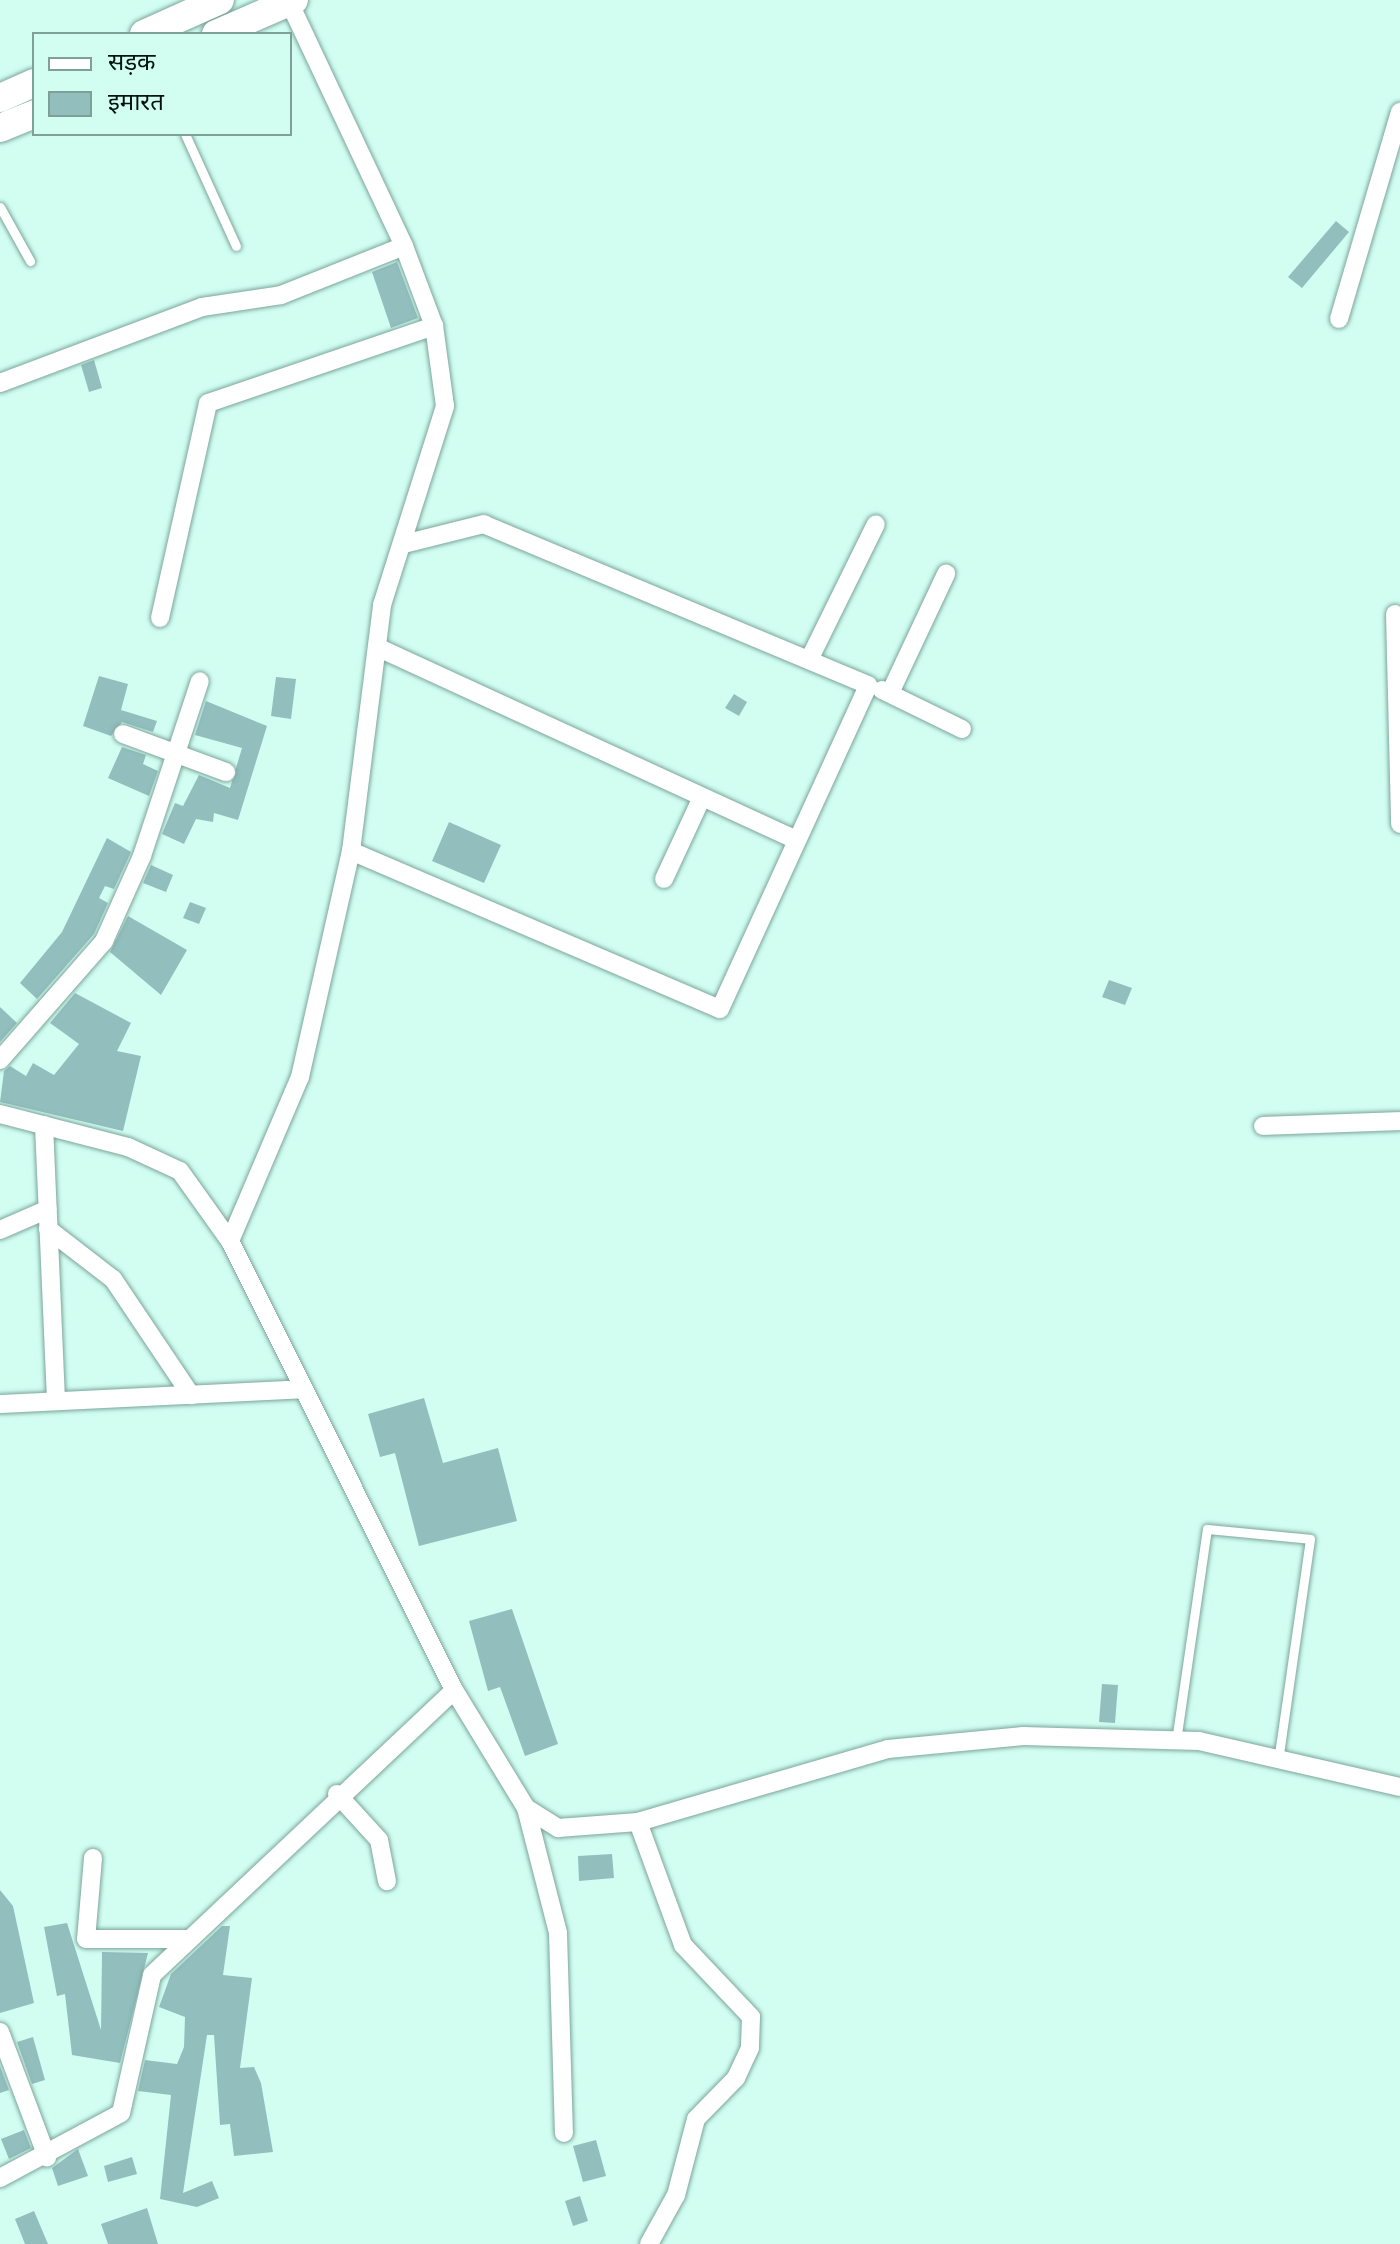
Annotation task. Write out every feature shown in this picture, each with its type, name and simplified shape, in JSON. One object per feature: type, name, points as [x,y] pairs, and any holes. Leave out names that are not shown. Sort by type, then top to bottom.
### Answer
[{"type":"main road","points":[[148,32],[220,0]]},
{"type":"main road","points":[[221,32],[291,1]]},
{"type":"main road","points":[[0,98],[32,84]]},
{"type":"main road","points":[[0,128],[32,115]]},
{"type":"street","points":[[230,1241],[300,1077],[351,851],[382,605],[404,544],[445,406],[434,326],[404,246],[291,1]]},
{"type":"street","points":[[1339,319],[1400,112]]},
{"type":"street","points":[[0,383],[202,307],[281,295],[404,246]]},
{"type":"street","points":[[160,618],[208,403],[434,326]]},
{"type":"street","points":[[404,544],[484,524],[810,658],[962,729]]},
{"type":"street","points":[[810,658],[876,524]]},
{"type":"street","points":[[890,693],[946,574]]},
{"type":"street","points":[[1395,614],[1400,824]]},
{"type":"street","points":[[379,648],[794,839]]},
{"type":"street","points":[[0,1060],[104,941],[175,756],[200,681]]},
{"type":"street","points":[[351,851],[720,1009],[794,839],[868,685]]},
{"type":"street","points":[[123,734],[175,756],[226,772]]},
{"type":"street","points":[[664,879],[702,797]]},
{"type":"street","points":[[0,1114],[128,1147],[180,1171],[230,1241],[454,1690],[526,1808],[558,1933],[564,2133]]},
{"type":"street","points":[[1263,1126],[1400,1121]]},
{"type":"street","points":[[44,1125],[56,1401]]},
{"type":"street","points":[[0,1230],[48,1209]]},
{"type":"street","points":[[48,1229],[113,1279],[191,1395]]},
{"type":"street","points":[[0,1404],[304,1389]]},
{"type":"street","points":[[0,2178],[47,2157],[121,2113],[152,1975],[337,1794],[454,1690]]},
{"type":"street","points":[[526,1808],[558,1828],[638,1822],[888,1749],[1023,1736],[1176,1741],[1400,1787]]},
{"type":"street","points":[[337,1794],[379,1840],[387,1881]]},
{"type":"street","points":[[638,1822],[683,1945],[751,2017],[750,2048],[736,2078],[696,2119],[676,2195],[649,2244]]},
{"type":"street","points":[[93,1858],[86,1939],[189,1939]]},
{"type":"street","points":[[0,2032],[47,2157]]},
{"type":"lane","points":[[186,136],[236,246]]},
{"type":"lane","points":[[0,207],[30,261]]},
{"type":"lane","points":[[1176,1741],[1207,1529],[1310,1539],[1314,1546],[1278,1761]]},
{"type":"building","points":[[1336,221],[1349,232],[1302,288],[1288,277]]},
{"type":"building","points":[[397,262],[418,318],[391,328],[372,272]]},
{"type":"building","points":[[94,360],[102,388],[89,392],[81,365]]},
{"type":"building","points":[[99,676],[128,684],[121,710],[157,721],[153,732],[122,722],[111,736],[83,726]]},
{"type":"building","points":[[276,677],[296,679],[291,719],[271,716]]},
{"type":"building","points":[[734,694],[747,702],[739,716],[725,708]]},
{"type":"building","points":[[206,701],[267,726],[238,820],[214,813],[213,822],[196,819],[184,844],[162,834],[175,803],[183,806],[199,775],[230,788],[242,748],[195,735]]},
{"type":"building","points":[[122,747],[146,755],[143,764],[158,771],[149,796],[108,778]]},
{"type":"building","points":[[449,822],[501,845],[484,883],[432,861]]},
{"type":"building","points":[[107,838],[131,852],[114,889],[105,886],[99,898],[108,903],[94,934],[37,999],[20,983],[62,932]]},
{"type":"building","points":[[151,865],[173,875],[166,892],[143,883]]},
{"type":"building","points":[[190,902],[206,908],[199,924],[183,918]]},
{"type":"building","points":[[128,916],[187,950],[161,995],[110,952]]},
{"type":"building","points":[[1109,980],[1132,988],[1125,1005],[1102,997]]},
{"type":"building","points":[[75,993],[131,1023],[117,1051],[141,1056],[123,1131],[0,1102],[4,1071],[10,1066],[26,1076],[33,1063],[54,1075],[79,1044],[50,1023]]},
{"type":"building","points":[[0,1007],[17,1023],[0,1042]]},
{"type":"building","points":[[424,1398],[443,1463],[498,1448],[517,1521],[419,1546],[395,1453],[380,1457],[368,1414]]},
{"type":"building","points":[[512,1609],[558,1744],[525,1756],[500,1687],[488,1691],[469,1621]]},
{"type":"building","points":[[1102,1684],[1118,1685],[1115,1723],[1099,1722]]},
{"type":"building","points":[[612,1854],[614,1878],[579,1881],[578,1856]]},
{"type":"building","points":[[0,1890],[13,1906],[34,2003],[0,2013]]},
{"type":"building","points":[[67,1923],[101,2030],[102,1952],[148,1953],[120,2063],[72,2055],[65,1994],[57,1996],[44,1927]]},
{"type":"building","points":[[222,1926],[230,1926],[223,1975],[252,1978],[240,2068],[254,2067],[261,2083],[273,2152],[234,2156],[230,2124],[220,2125],[214,2035],[207,2035],[183,2193],[212,2181],[219,2198],[197,2207],[160,2199],[171,2095],[138,2091],[145,2060],[177,2064],[184,2047],[185,2017],[159,2007],[171,1974]]},
{"type":"building","points":[[33,2037],[45,2080],[32,2084],[17,2042]]},
{"type":"building","points":[[0,2066],[9,2090],[0,2093]]},
{"type":"building","points":[[24,2130],[31,2148],[9,2159],[1,2139]]},
{"type":"building","points":[[596,2140],[606,2176],[583,2182],[573,2146]]},
{"type":"building","points":[[78,2149],[88,2176],[58,2186],[52,2168]]},
{"type":"building","points":[[132,2157],[137,2174],[108,2182],[104,2166]]},
{"type":"building","points":[[580,2196],[588,2221],[573,2226],[565,2201]]},
{"type":"building","points":[[147,2208],[158,2244],[108,2244],[101,2224]]},
{"type":"building","points":[[34,2211],[48,2244],[25,2244],[15,2219]]}]
